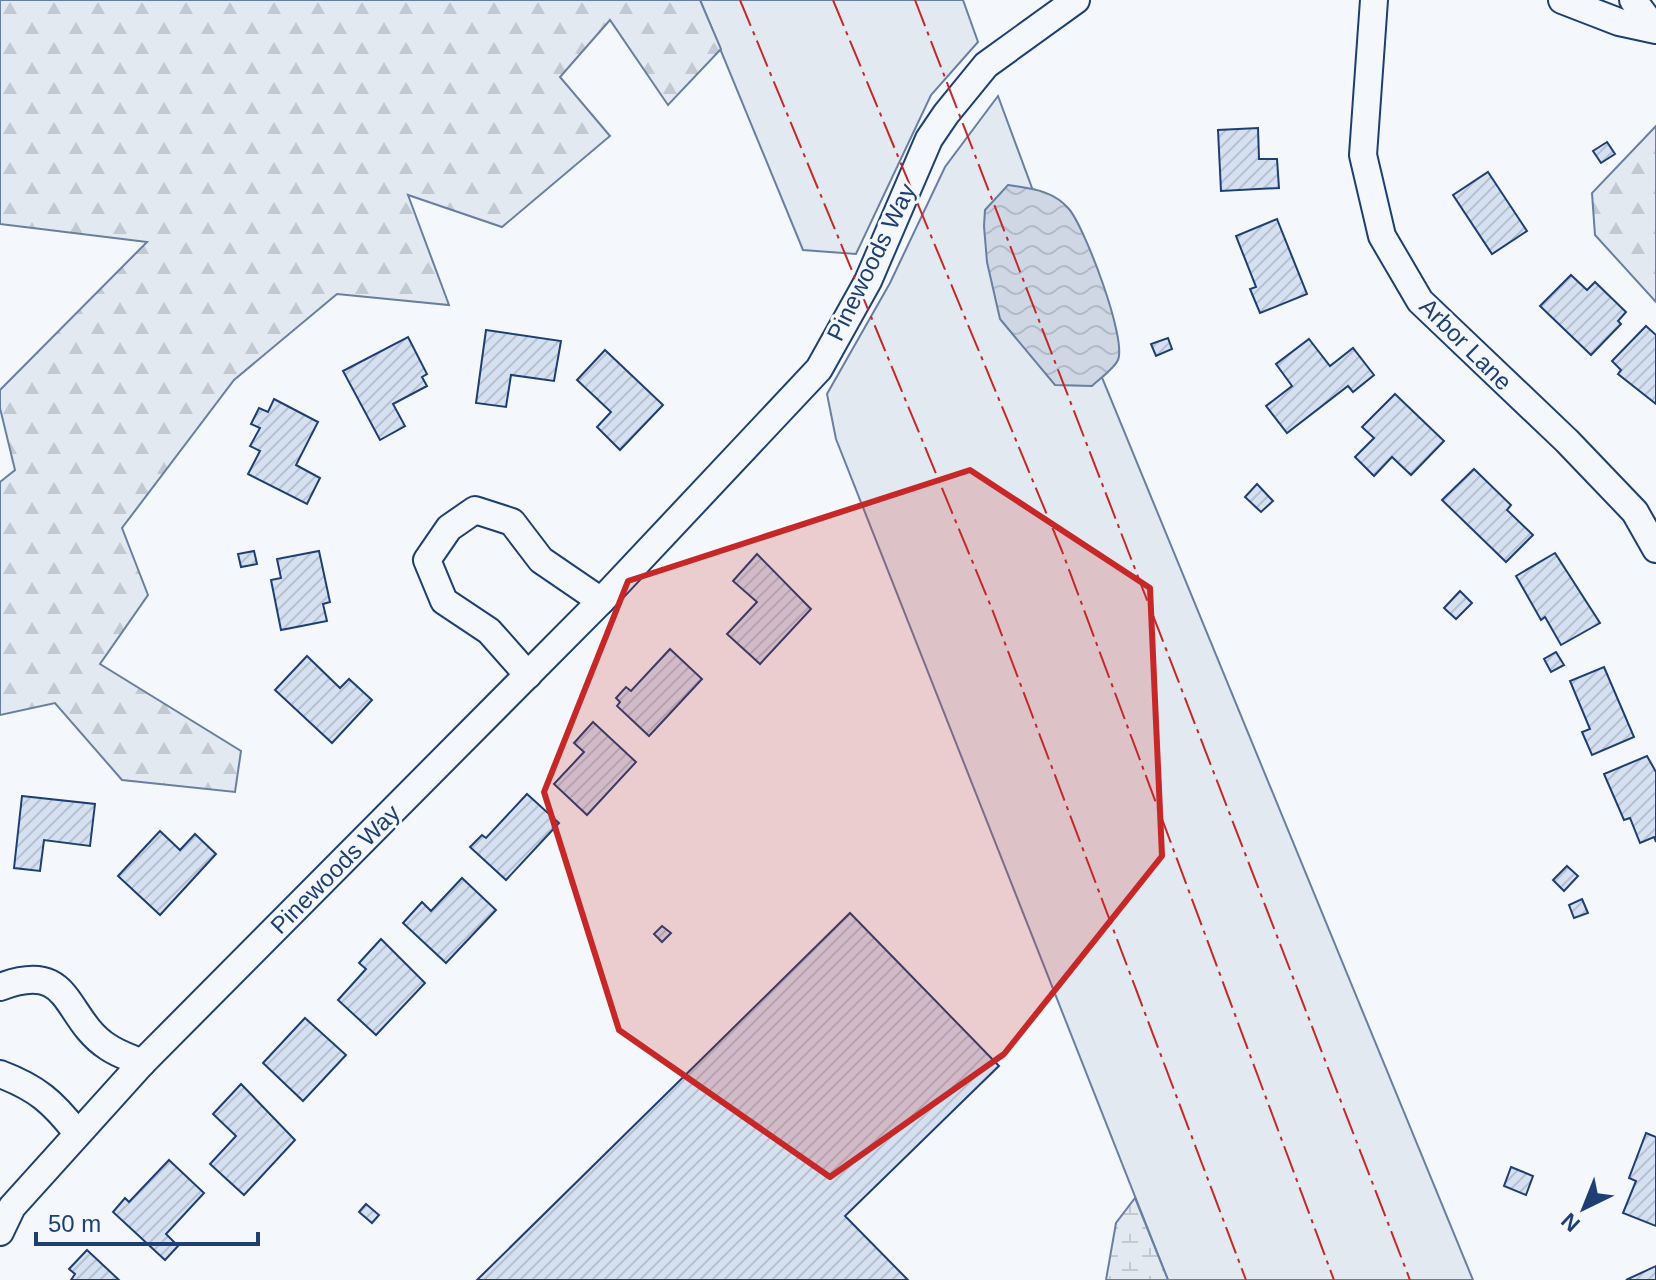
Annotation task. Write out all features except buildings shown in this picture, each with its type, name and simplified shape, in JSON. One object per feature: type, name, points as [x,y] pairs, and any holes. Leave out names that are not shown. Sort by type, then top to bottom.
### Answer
[{"type":"street","name":"Pinewoods Way","points":[[0,1232],[12,1207],[142,1063],[601,601],[819,369],[868,281],[929,139],[946,114],[986,65],[1076,0]]},
{"type":"street","name":"Arbor Lane","points":[[1374,0],[1363,155],[1382,236],[1420,301],[1567,441],[1635,512],[1656,549]]},
{"type":"street","points":[[1562,0],[1619,22],[1656,29]]},
{"type":"street","points":[[1633,0],[1656,29]]},
{"type":"street","points":[[528,675],[489,631],[444,601],[427,560],[449,528],[475,510],[512,522],[541,560],[601,601]]},
{"type":"street","points":[[0,987],[24,978],[50,983],[70,1000],[82,1020],[106,1047],[142,1063]]},
{"type":"street","points":[[0,1074],[25,1084],[54,1102],[77,1133]]},
{"type":"highlighted area","points":[[970,470],[1150,588],[1162,856],[1004,1054],[830,1177],[619,1030],[544,792],[628,581]]},
{"type":"green space","points":[[0,0],[700,0],[721,49],[668,105],[610,20],[560,77],[610,136],[502,227],[408,195],[449,305],[337,294],[234,380],[122,528],[148,595],[100,664],[241,751],[235,792],[122,780],[55,703],[0,715],[0,482],[15,470],[0,408],[0,390],[147,242],[0,224]]},
{"type":"green space","points":[[700,0],[963,0],[978,42],[931,95],[856,254],[803,250]]},
{"type":"green space","points":[[998,96],[1103,380],[1473,1280],[1168,1280],[836,439],[827,394],[890,283],[945,167]]},
{"type":"green space","points":[[1656,126],[1656,302],[1595,235],[1592,193]]},
{"type":"green space","points":[[1135,1198],[1168,1280],[1106,1280],[1116,1223]]},
{"type":"water","points":[[1008,185],[1042,191],[1056,198],[1069,209],[1085,238],[1111,308],[1119,348],[1116,363],[1092,386],[1055,385],[1000,319],[987,262],[984,226],[985,210]]},
{"type":"power","points":[[740,0],[992,609],[1246,1280]]},
{"type":"power","points":[[833,0],[1062,551],[1334,1280]]},
{"type":"power","points":[[915,0],[1410,1280]]}]
